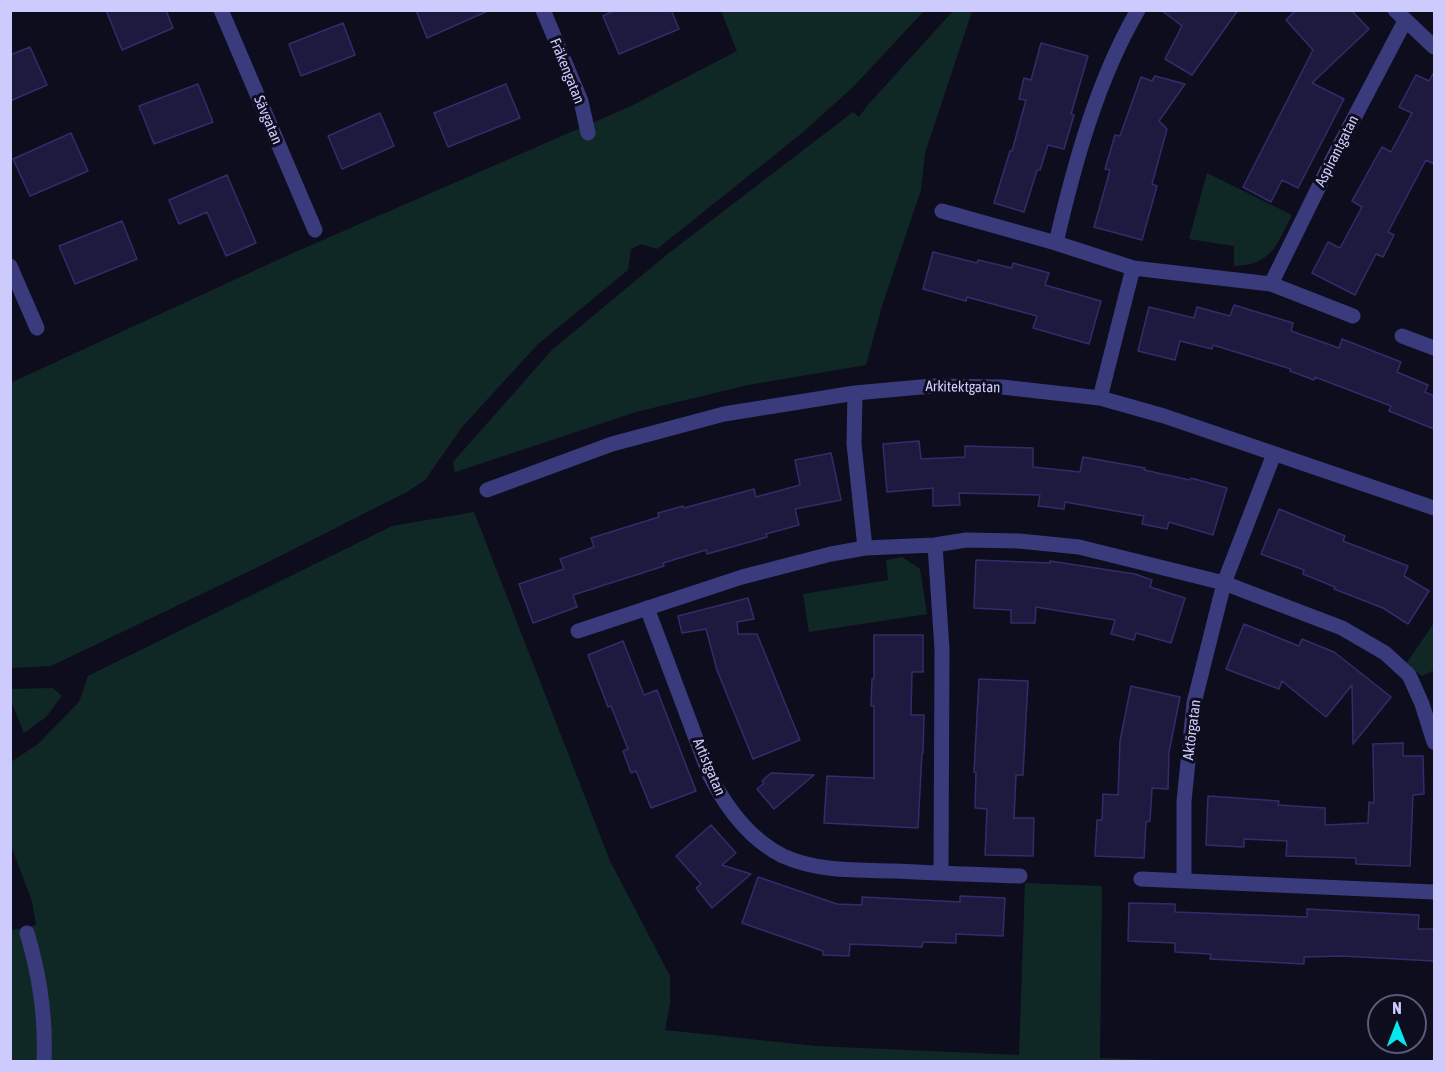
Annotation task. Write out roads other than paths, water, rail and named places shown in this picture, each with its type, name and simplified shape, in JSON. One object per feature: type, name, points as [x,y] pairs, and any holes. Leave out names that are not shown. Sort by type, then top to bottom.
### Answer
[{"type":"street","name":"Sävgatan","points":[[221,10],[315,230]]},
{"type":"street","name":"Fräkengatan","points":[[543,10],[581,100],[588,134]]},
{"type":"street","points":[[1056,243],[1069,187],[1103,83],[1122,38],[1138,10]]},
{"type":"street","name":"Aspirantgatan","points":[[1271,284],[1400,16],[1434,47]]},
{"type":"street","points":[[942,211],[1056,243],[1133,268],[1271,284],[1353,316]]},
{"type":"street","points":[[10,266],[37,328]]},
{"type":"street","points":[[1100,398],[1133,268]]},
{"type":"street","points":[[1402,336],[1434,348]]},
{"type":"street","name":"Arkitektgatan","points":[[487,490],[623,441],[724,414],[855,393],[932,386],[1002,387],[1100,398],[1164,416],[1434,508]]},
{"type":"street","points":[[855,393],[854,444],[865,548]]},
{"type":"street","name":"Aktörgatan","points":[[1184,880],[1184,801],[1194,703],[1224,583],[1274,454]]},
{"type":"street","points":[[578,631],[752,575],[831,554],[865,548],[936,545],[966,540],[1019,541],[1079,547],[1224,583],[1342,628],[1385,653],[1409,675],[1422,704],[1434,741]]},
{"type":"street","points":[[936,545],[942,649],[941,873]]},
{"type":"street","name":"Artistgatan","points":[[648,608],[710,776],[723,801],[738,821],[760,842],[784,856],[813,866],[1020,876]]},
{"type":"street","points":[[1141,879],[1434,892]]},
{"type":"street","points":[[27,933],[42,991],[44,1062]]}]
